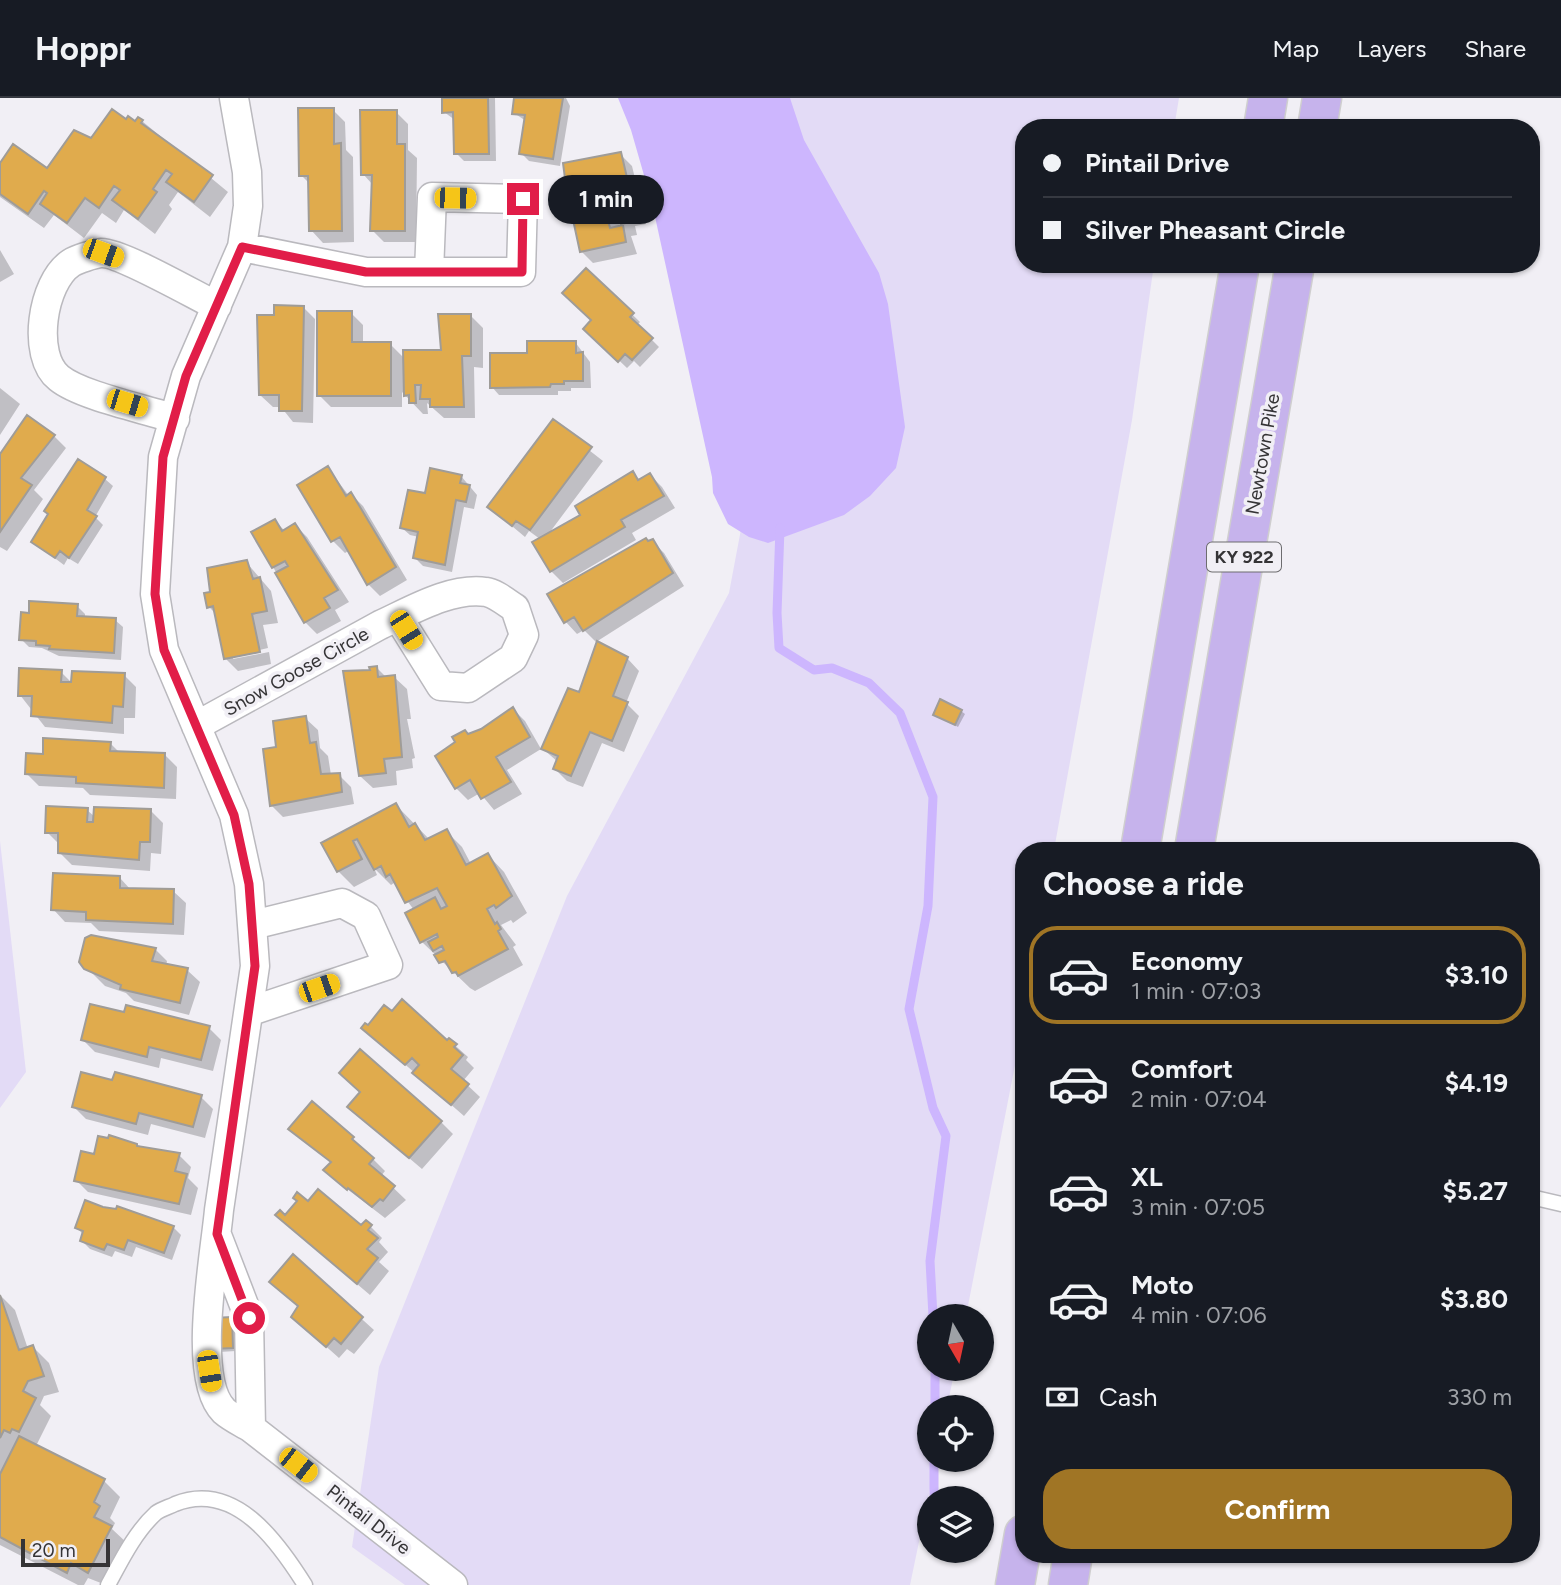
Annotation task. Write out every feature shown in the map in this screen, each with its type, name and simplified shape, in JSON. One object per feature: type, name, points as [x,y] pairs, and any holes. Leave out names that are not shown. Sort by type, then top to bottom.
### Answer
[{"type":"highway","points":[[1264,119],[1268,98]]},
{"type":"highway","points":[[1319,119],[1322,98]]},
{"type":"highway","name":"KY 922","points":[[1141,842],[1238,273]]},
{"type":"highway","name":"Newtown Pike","points":[[1195,842],[1293,273]]},
{"type":"highway","points":[[1015,1585],[1019,1563]]},
{"type":"highway","points":[[1068,1585],[1072,1563]]},
{"type":"street","name":"Pintail Drive","points":[[234,98],[247,172],[248,206],[242,247],[186,376],[163,457],[155,594],[164,650],[234,815],[243,846],[253,925],[255,966],[251,1011],[217,1234],[206,1353],[212,1388],[223,1410],[453,1585]]},
{"type":"street","points":[[242,247],[366,272],[429,272]]},
{"type":"street","points":[[175,419],[79,388],[59,378],[42,355],[43,320],[50,295],[70,264],[103,253],[135,265],[217,306]]},
{"type":"street","name":"Snow Goose Circle","points":[[196,726],[398,617]]},
{"type":"street","points":[[251,1011],[388,965],[366,916],[342,903],[253,925]]},
{"type":"street","name":"Pintail Drive","points":[[217,1234],[249,1318],[251,1429]]},
{"type":"lane","points":[[1540,1199],[1561,1204]]},
{"type":"lane","points":[[108,1585],[125,1553],[157,1511],[188,1499],[220,1500],[254,1519],[283,1550],[305,1585]]},
{"type":"shaded area","points":[[618,98],[790,98],[804,140],[879,273],[888,304],[905,427],[896,468],[870,496],[844,515],[768,543],[749,537],[728,524],[713,493],[712,477],[652,203],[631,130]]},
{"type":"shaded area","points":[[750,98],[1179,98],[1176,119],[1015,119],[1015,273],[1153,273],[1132,420],[1055,842],[1015,842],[1015,1065],[968,1304],[917,1304],[917,1381],[952,1381],[950,1395],[917,1395],[917,1472],[934,1472],[931,1486],[917,1486],[917,1551],[910,1585],[405,1585],[352,1547],[379,1367],[567,896],[729,593],[789,274]]},
{"type":"shaded area","points":[[0,841],[26,1072],[0,1108]]},
{"type":"building","points":[[442,98],[488,98],[489,154],[454,154],[453,112],[442,113]]},
{"type":"building","points":[[514,98],[563,98],[553,159],[519,154],[525,115],[512,114]]},
{"type":"building","points":[[298,108],[334,108],[334,144],[341,143],[342,231],[309,231],[308,176],[299,176]]},
{"type":"building","points":[[112,109],[126,119],[128,116],[135,121],[138,117],[143,120],[141,123],[213,175],[194,202],[166,182],[172,174],[166,170],[153,189],[157,192],[138,219],[112,200],[120,190],[114,186],[99,208],[85,198],[67,223],[40,204],[47,193],[44,191],[28,214],[0,194],[0,163],[13,144],[47,168],[74,130],[91,138]]},
{"type":"building","points":[[360,110],[397,110],[397,144],[405,144],[405,231],[370,231],[372,175],[361,175]]},
{"type":"building","points":[[621,152],[635,212],[624,214],[626,223],[621,224],[619,216],[608,220],[610,228],[623,225],[626,242],[580,252],[569,201],[564,201],[561,187],[566,186],[563,163]]},
{"type":"building","points":[[586,268],[634,313],[630,317],[653,338],[632,360],[625,354],[618,362],[583,329],[591,320],[562,293]]},
{"type":"building","points":[[274,305],[304,306],[302,411],[279,411],[279,395],[259,395],[257,315],[274,315]]},
{"type":"building","points":[[317,311],[352,311],[352,342],[391,342],[391,396],[317,396]]},
{"type":"building","points":[[438,314],[471,314],[471,356],[462,356],[464,407],[430,407],[430,399],[420,399],[421,385],[415,385],[416,403],[409,403],[409,395],[404,396],[403,350],[441,350]]},
{"type":"building","points":[[527,341],[576,341],[576,353],[583,352],[583,381],[564,381],[564,384],[551,384],[550,387],[490,388],[490,353],[527,353]]},
{"type":"building","points":[[27,415],[55,435],[21,478],[32,485],[0,532],[0,454]]},
{"type":"building","points":[[553,419],[592,447],[530,530],[516,521],[512,526],[487,507]]},
{"type":"building","points":[[78,459],[106,477],[87,510],[97,516],[69,558],[60,551],[55,558],[31,542],[48,514],[44,511]]},
{"type":"building","points":[[328,466],[346,496],[351,492],[396,567],[367,585],[340,537],[331,542],[297,485]]},
{"type":"building","points":[[430,468],[462,475],[460,483],[470,485],[466,502],[456,500],[445,565],[413,558],[418,532],[400,528],[408,490],[425,493]]},
{"type":"building","points":[[633,471],[638,480],[650,473],[664,496],[621,520],[625,527],[550,572],[532,542],[580,515],[575,506]]},
{"type":"building","points":[[275,519],[282,531],[295,523],[338,590],[324,598],[330,608],[304,623],[275,573],[288,566],[285,561],[272,568],[251,532]]},
{"type":"building","points":[[646,538],[648,541],[653,539],[673,573],[583,631],[574,617],[564,623],[547,594]]},
{"type":"building","points":[[247,560],[253,579],[260,577],[267,611],[252,614],[260,652],[224,659],[213,606],[207,608],[204,593],[210,592],[207,568]]},
{"type":"building","points":[[29,601],[78,604],[77,616],[116,618],[114,653],[49,649],[50,646],[36,645],[36,641],[19,640],[21,612],[29,613]]},
{"type":"building","points":[[597,641],[628,657],[613,696],[628,702],[612,741],[590,732],[571,776],[553,769],[558,756],[541,749],[568,688],[579,692]]},
{"type":"building","points":[[377,666],[378,677],[395,675],[402,757],[384,759],[386,773],[359,776],[343,671],[370,670],[369,667]]},
{"type":"building","points":[[19,668],[62,670],[61,682],[71,682],[72,671],[125,673],[123,707],[113,706],[112,723],[31,716],[32,696],[18,696]]},
{"type":"building","points":[[940,699],[962,710],[955,725],[933,715]]},
{"type":"building","points":[[513,707],[530,737],[496,757],[511,782],[481,799],[470,780],[455,789],[435,756],[455,742],[452,737],[465,730],[468,734],[481,729]]},
{"type":"building","points":[[306,716],[310,743],[316,742],[321,774],[340,773],[342,792],[270,806],[263,749],[276,747],[273,721]]},
{"type":"building","points":[[43,738],[111,742],[110,751],[165,753],[164,788],[76,783],[76,777],[25,774],[26,753],[43,754]]},
{"type":"building","points":[[396,803],[409,827],[415,823],[425,840],[447,829],[466,865],[488,853],[512,896],[496,908],[494,905],[487,909],[501,929],[498,931],[508,949],[458,976],[456,972],[452,973],[445,961],[439,963],[434,955],[444,950],[442,946],[433,951],[428,942],[438,937],[437,934],[420,943],[405,913],[435,897],[441,909],[447,906],[437,888],[405,903],[390,874],[386,877],[381,866],[374,870],[357,839],[353,841],[362,859],[337,872],[321,843]]},
{"type":"building","points":[[46,806],[88,808],[87,822],[93,822],[94,807],[151,809],[150,842],[140,842],[139,860],[58,853],[58,833],[45,833]]},
{"type":"building","points":[[53,873],[120,876],[120,888],[174,889],[173,924],[86,920],[86,912],[51,910]]},
{"type":"building","points":[[91,935],[156,948],[152,961],[188,968],[180,1003],[120,989],[121,985],[84,969],[79,962],[85,938]]},
{"type":"building","points":[[402,999],[447,1040],[449,1038],[457,1044],[454,1047],[463,1055],[451,1069],[469,1084],[451,1105],[412,1073],[419,1065],[412,1058],[405,1065],[361,1028],[365,1023],[368,1025],[384,1005],[392,1011]]},
{"type":"building","points":[[90,1004],[124,1012],[126,1005],[210,1026],[201,1060],[149,1047],[147,1057],[81,1040]]},
{"type":"building","points":[[360,1049],[442,1121],[409,1158],[347,1107],[360,1092],[339,1073]]},
{"type":"building","points":[[81,1072],[112,1080],[115,1072],[202,1095],[193,1127],[139,1113],[136,1124],[72,1107]]},
{"type":"building","points":[[312,1101],[354,1137],[352,1139],[374,1158],[369,1164],[395,1186],[383,1201],[380,1199],[372,1207],[348,1188],[347,1190],[323,1170],[331,1162],[288,1129]]},
{"type":"building","points":[[109,1135],[137,1146],[180,1153],[175,1171],[187,1174],[179,1204],[74,1181],[81,1151],[94,1154],[98,1136],[108,1138]]},
{"type":"building","points":[[318,1189],[361,1225],[366,1220],[372,1225],[368,1230],[378,1238],[367,1249],[378,1258],[357,1284],[275,1215],[280,1210],[285,1215],[297,1201],[293,1198],[297,1192],[308,1201]]},
{"type":"building","points":[[85,1200],[103,1207],[116,1209],[117,1206],[174,1226],[164,1253],[128,1240],[124,1250],[107,1244],[104,1250],[80,1241],[83,1231],[75,1228]]},
{"type":"building","points":[[293,1254],[363,1317],[341,1344],[334,1338],[326,1347],[291,1317],[298,1306],[269,1282]]},
{"type":"building","points":[[0,1295],[19,1350],[33,1345],[44,1376],[28,1381],[23,1391],[36,1398],[19,1432],[12,1429],[10,1433],[4,1430],[0,1438]]},
{"type":"building","points":[[232,1317],[233,1348],[213,1349],[212,1318]]},
{"type":"building","points":[[19,1436],[105,1479],[94,1502],[100,1506],[94,1517],[112,1526],[88,1573],[71,1563],[67,1573],[0,1537],[0,1474]]},
{"type":"waterway","points":[[780,528],[777,613],[779,648],[814,670],[832,668],[869,683],[900,713],[933,797],[928,906],[909,1009],[933,1108],[946,1136],[930,1261],[932,1304]]},
{"type":"waterway","points":[[935,1381],[935,1395]]},
{"type":"waterway","points":[[934,1472],[934,1486]]},
{"type":"route","points":[[249,1318],[217,1234],[251,1011],[255,966],[249,884],[243,846],[234,815],[219,775],[176,682],[158,625],[155,594],[163,457],[186,376],[242,247],[324,266],[366,272],[522,272],[523,199]]}]
